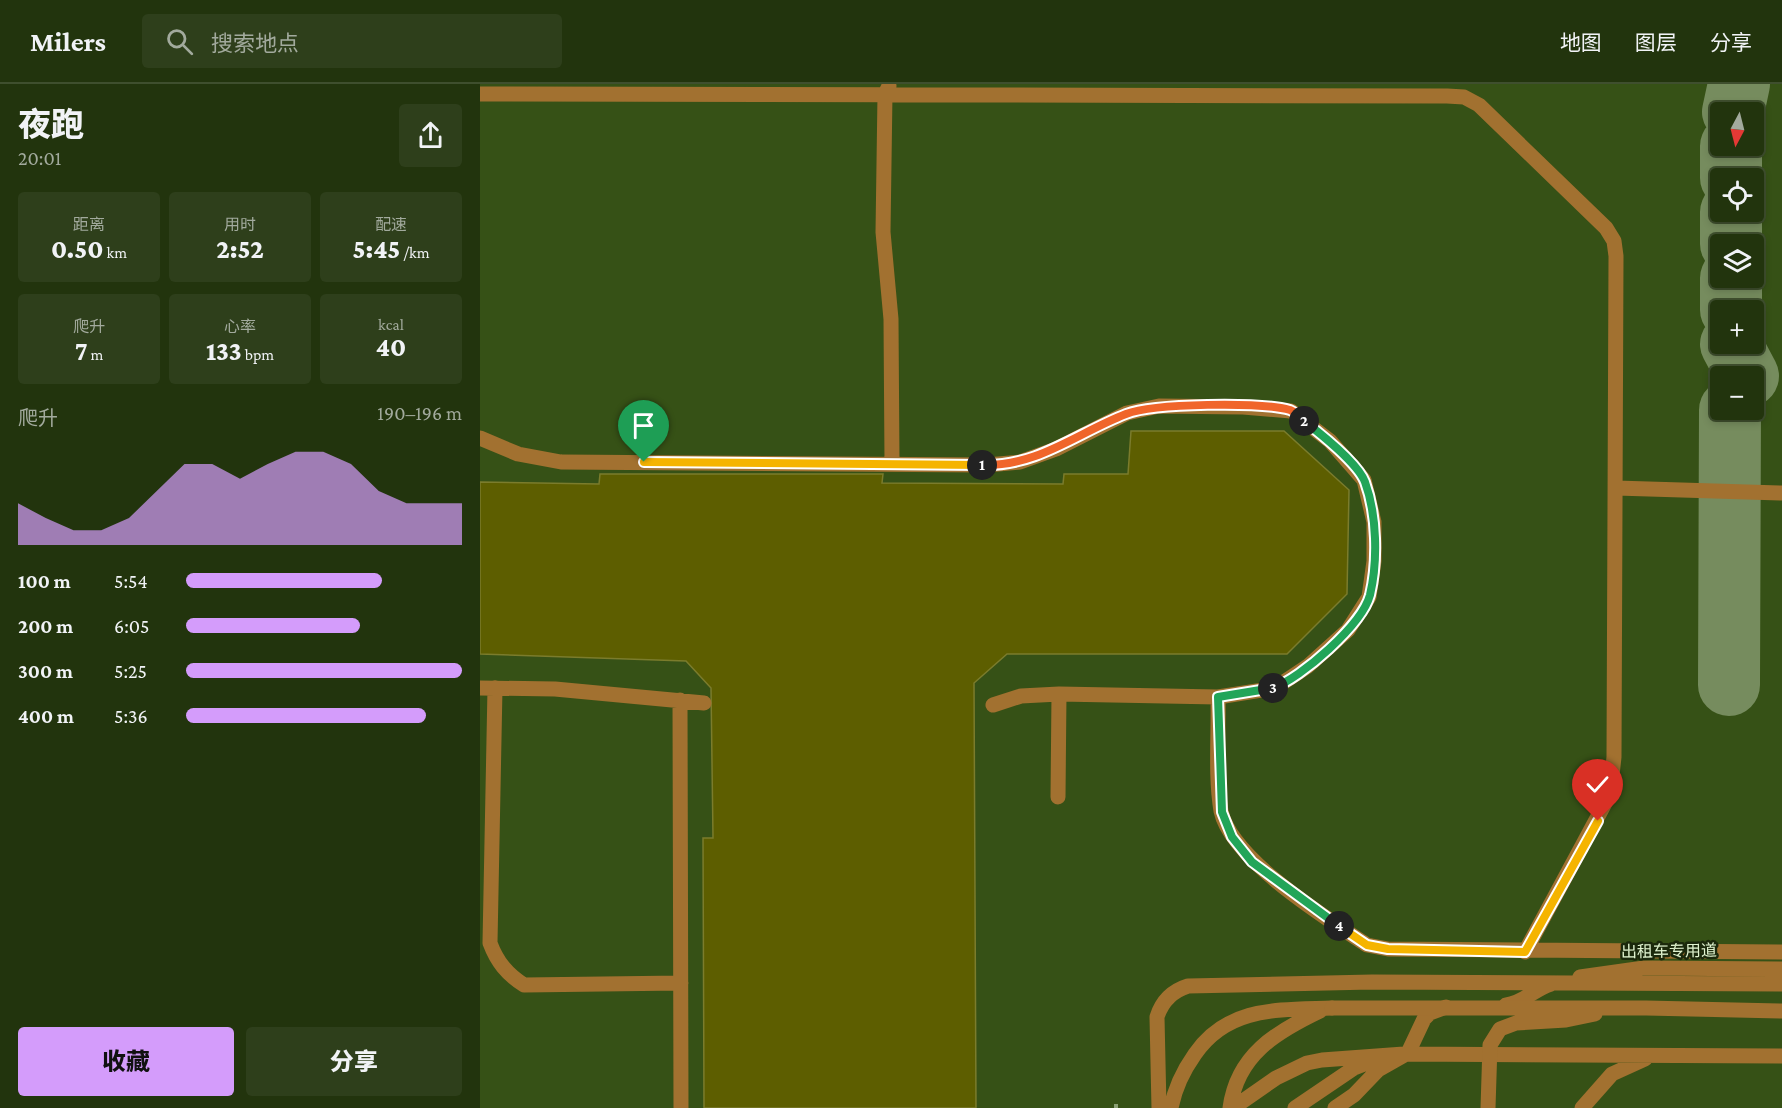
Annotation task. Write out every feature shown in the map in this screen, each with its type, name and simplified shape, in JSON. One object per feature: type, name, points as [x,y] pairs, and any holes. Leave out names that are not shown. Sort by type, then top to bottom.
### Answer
[{"type":"street","points":[[887,89],[883,231],[891,319],[892,463]]},
{"type":"street","points":[[480,93],[887,89],[1464,97],[1487,114],[1606,228],[1614,241],[1616,488],[1614,757],[1610,794],[1525,952]]},
{"type":"street","points":[[480,438],[518,454],[561,462],[987,465],[1020,462],[1056,449],[1127,414],[1159,406],[1243,407],[1291,411],[1330,441],[1364,480],[1374,522],[1374,561],[1369,597],[1348,630],[1308,666],[1275,688],[1218,697],[1059,694],[1022,696],[993,705]]},
{"type":"street","points":[[1616,488],[1782,493]]},
{"type":"street","points":[[681,984],[524,985],[508,975],[495,957],[490,943],[488,688],[555,689],[704,703]]},
{"type":"street","points":[[1058,797],[1059,694]]},
{"type":"street","points":[[1218,697],[1222,812],[1232,837],[1252,862],[1367,945],[1388,949],[1525,952],[1782,952]]},
{"type":"street","points":[[680,700],[681,1108]]},
{"type":"street","name":"出租车专用道","points":[[1558,983],[1626,969],[1782,969]]},
{"type":"street","points":[[1159,1108],[1157,1017],[1166,999],[1181,988],[1201,985],[1295,982],[1782,984]]},
{"type":"street","points":[[1335,1108],[1354,1095],[1378,1070],[1412,1049],[1424,1019],[1435,1010],[1457,1006],[1512,1004],[1522,1001],[1537,989],[1558,983]]},
{"type":"street","points":[[1232,1108],[1238,1078],[1257,1049],[1300,1021],[1332,1008]]},
{"type":"street","points":[[1171,1108],[1178,1080],[1193,1056],[1211,1035],[1230,1021],[1265,1011],[1332,1008],[1646,1008],[1782,1011]]},
{"type":"street","points":[[1488,1108],[1490,1045],[1500,1029],[1516,1023],[1566,1020],[1646,1008]]},
{"type":"street","points":[[1294,1108],[1360,1065],[1404,1054]]},
{"type":"street","points":[[1232,1108],[1266,1084],[1307,1063],[1323,1060],[1404,1054],[1782,1056]]},
{"type":"street","points":[[1582,1108],[1599,1085],[1618,1070],[1659,1055]]},
{"type":"street","points":[[1720,1055],[1782,1067]]},
{"type":"shaded area","points":[[480,84],[1782,84],[1782,1108],[480,1108]]},
{"type":"building","points":[[1131,431],[1284,431],[1349,490],[1347,594],[1287,654],[1007,654],[974,683],[976,1108],[704,1108],[703,838],[713,838],[711,688],[686,661],[480,654],[480,482],[599,484],[600,474],[883,474],[882,483],[1063,484],[1064,474],[1128,474]]},
{"type":"taxiway","points":[[1735,102],[1739,84]]},
{"type":"taxiway","points":[[1731,156],[1731,168]]},
{"type":"taxiway","points":[[1731,222],[1731,234]]},
{"type":"taxiway","points":[[1731,288],[1731,300]]},
{"type":"taxiway","points":[[1736,354],[1743,366]]},
{"type":"taxiway","points":[[1729,685],[1730,420]]},
{"type":"route","points":[[644,462],[987,465],[1020,462],[1056,449],[1127,414],[1159,406],[1243,407],[1291,411],[1330,441],[1364,480],[1374,522],[1374,561],[1369,597],[1348,630],[1308,666],[1275,688],[1218,697],[1222,812],[1232,837],[1252,862],[1367,945],[1388,949],[1525,952],[1598,821]]}]
